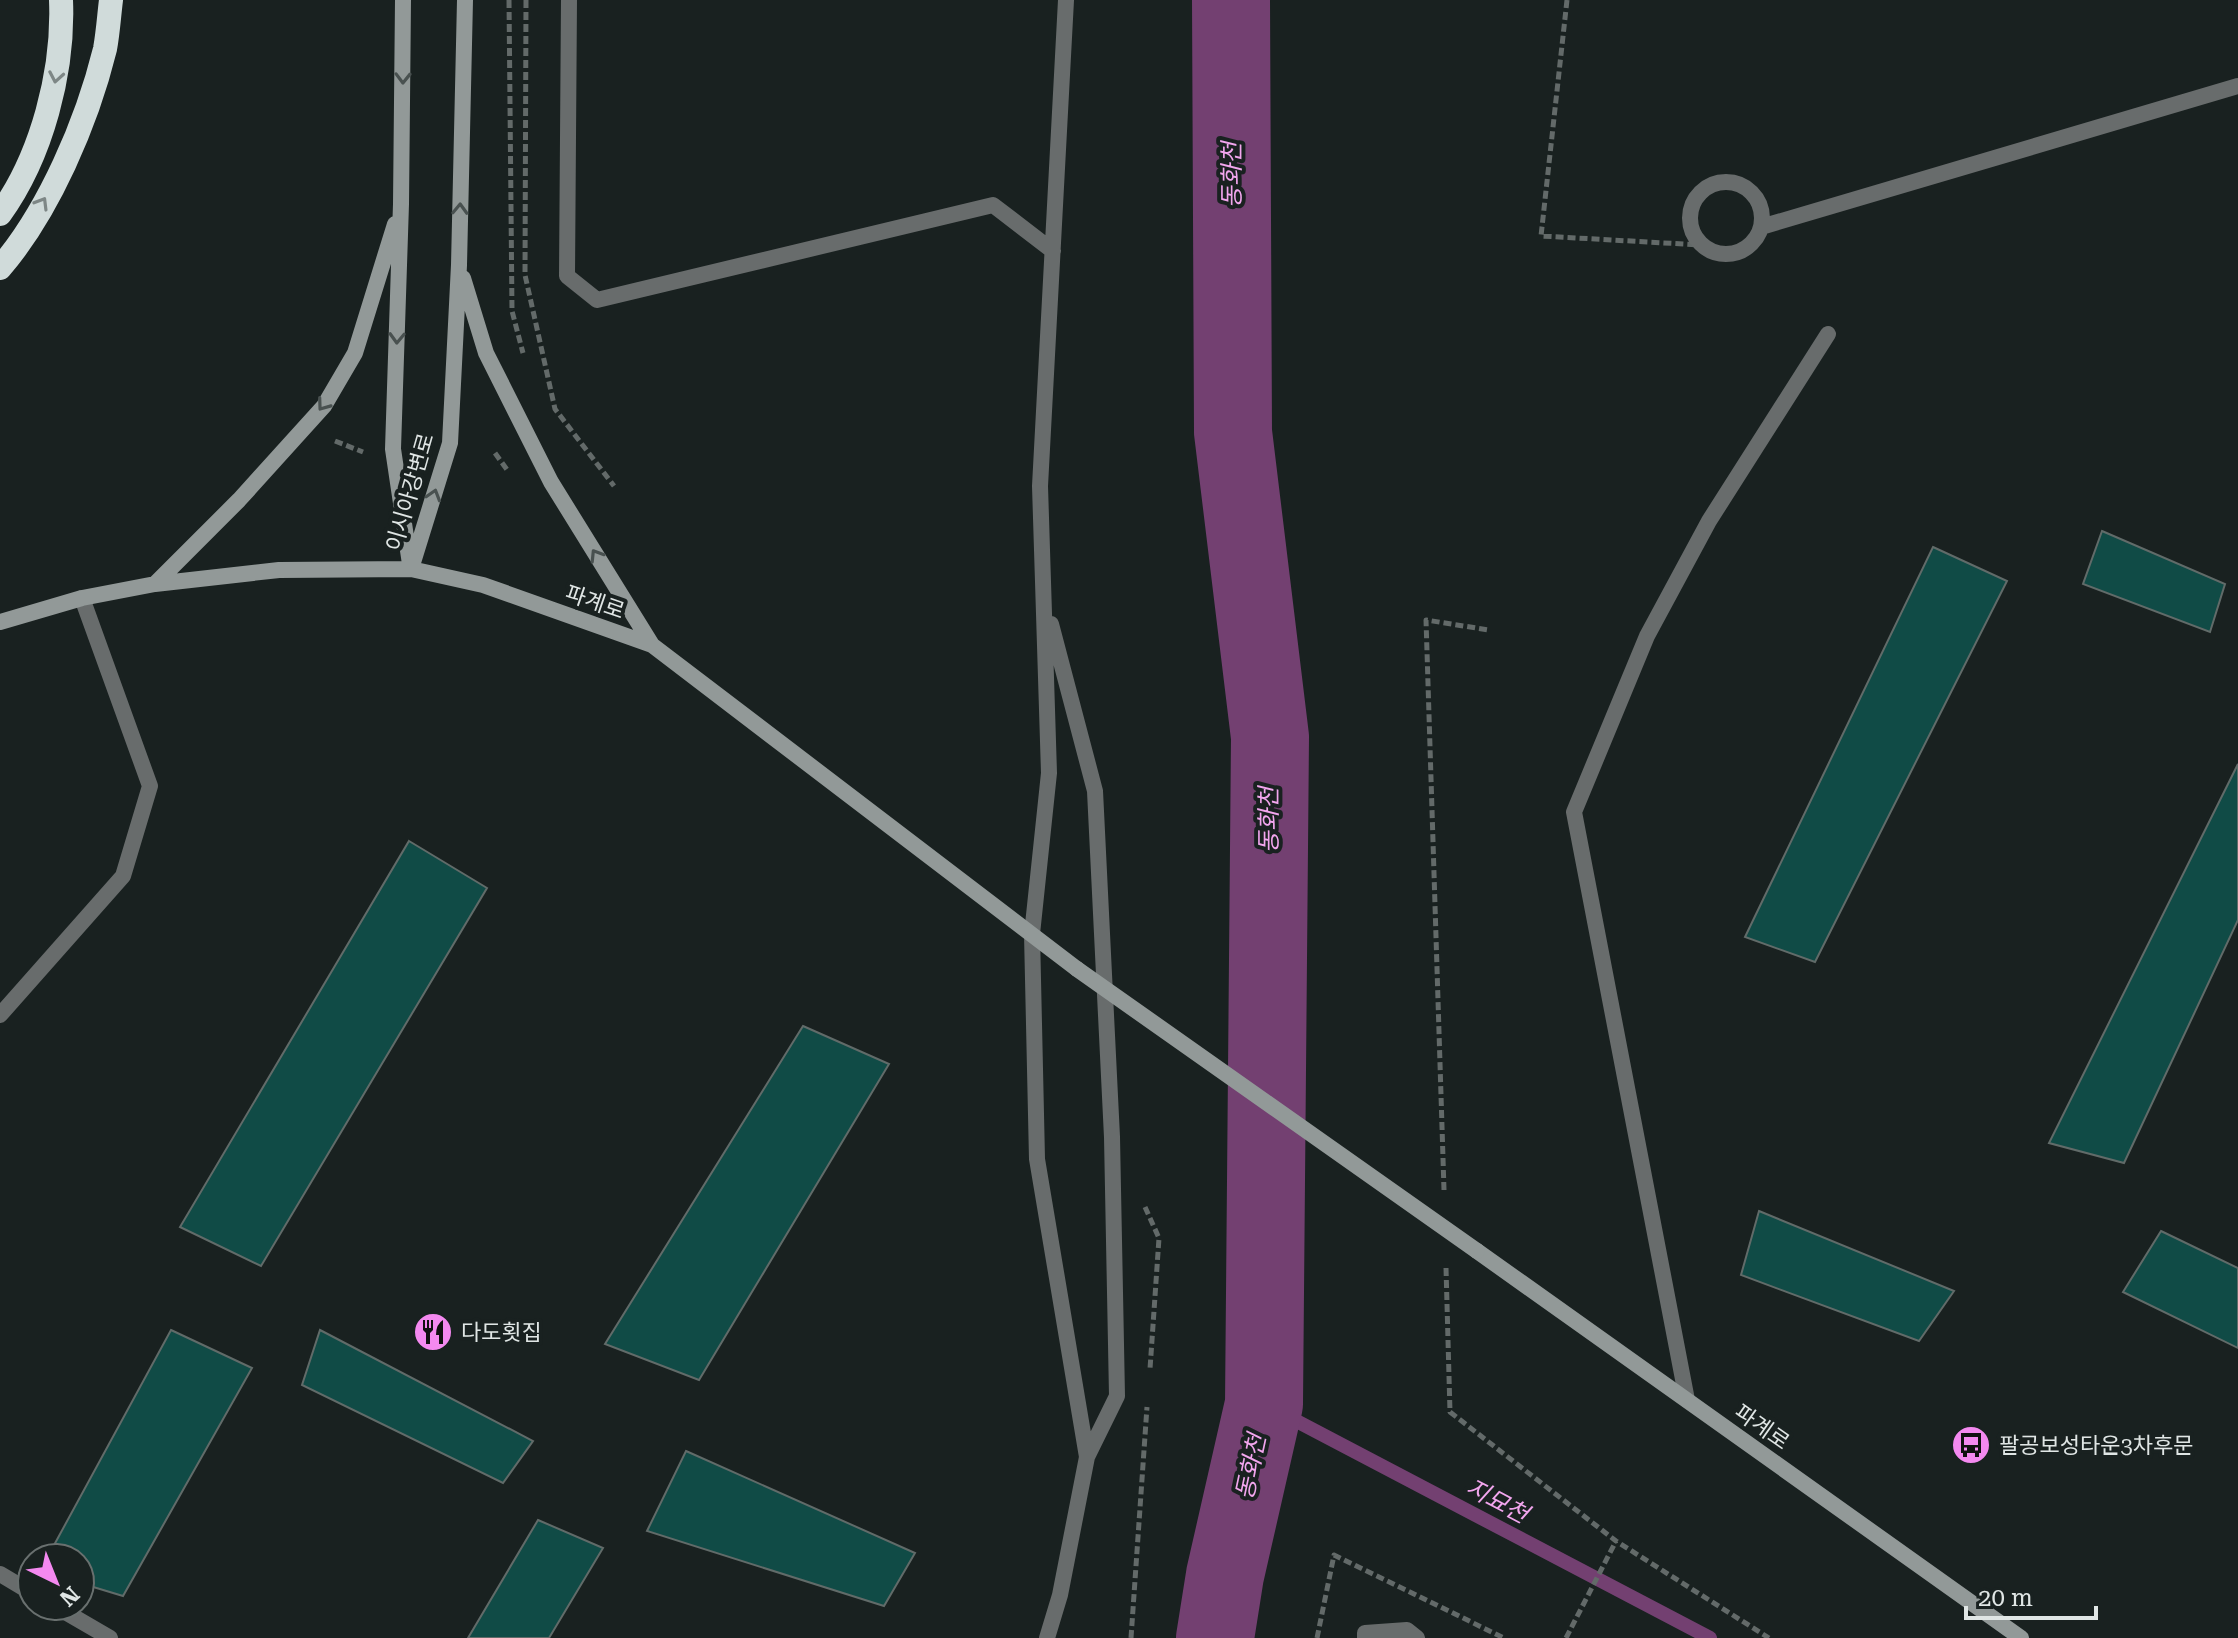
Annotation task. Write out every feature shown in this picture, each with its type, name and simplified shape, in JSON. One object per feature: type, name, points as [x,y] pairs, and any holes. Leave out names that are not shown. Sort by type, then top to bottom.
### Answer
[{"type":"highway","points":[[0,214],[11,200],[37,141],[56,82],[62,25],[61,0]]},
{"type":"highway","points":[[0,268],[11,256],[48,194],[78,132],[105,48],[111,0]]},
{"type":"main road","name":"이시아강변로","points":[[403,0],[401,204],[393,449],[411,569]]},
{"type":"main road","name":"이시아강변로","points":[[411,569],[450,443],[459,265],[465,0]]},
{"type":"main road","points":[[155,584],[239,500],[324,406],[355,353],[401,204]]},
{"type":"main road","points":[[459,265],[486,353],[551,482],[652,645]]},
{"type":"main road","name":"파계로","points":[[0,622],[82,598],[155,584],[279,570],[411,569],[483,585],[652,645],[1077,969],[2021,1638]]},
{"type":"street","points":[[569,0],[567,276],[597,300],[993,205],[1053,251]]},
{"type":"street","points":[[1066,0],[1040,486],[1049,773],[1032,934],[1037,1159],[1087,1457]]},
{"type":"street","points":[[1761,227],[2238,86]]},
{"type":"street","points":[[1722,182],[1734,182],[1754,195],[1759,204],[1761,227],[1756,239],[1736,253],[1724,255],[1701,245],[1693,235],[1690,211],[1701,191],[1722,182]]},
{"type":"street","points":[[1687,1400],[1574,812],[1647,636],[1709,521],[1828,334]]},
{"type":"street","points":[[1043,592],[1095,791],[1112,1137],[1117,1396],[1087,1457],[1060,1595],[1047,1638]]},
{"type":"street","points":[[0,1015],[123,876],[150,786],[82,598]]},
{"type":"street","points":[[82,1622],[110,1638]]},
{"type":"street","points":[[1365,1638],[1365,1633],[1407,1630],[1417,1638]]},
{"type":"path","points":[[509,0],[512,311],[524,356]]},
{"type":"path","points":[[1567,0],[1541,236],[1701,245]]},
{"type":"path","points":[[327,438],[363,452]]},
{"type":"path","points":[[1444,1190],[1426,620],[1489,630]]},
{"type":"path","points":[[1445,1254],[1450,1412],[1616,1541],[1769,1638]]},
{"type":"path","points":[[1566,1638],[1616,1541]]},
{"type":"path","points":[[1317,1638],[1334,1555],[1504,1638]]},
{"type":"building","points":[[2102,531],[2225,584],[2210,632],[2083,584]]},
{"type":"building","points":[[1933,547],[2007,581],[1815,962],[1745,937]]},
{"type":"building","points":[[2238,764],[2238,920],[2124,1163],[2049,1143]]},
{"type":"building","points":[[409,841],[487,888],[261,1266],[180,1227]]},
{"type":"building","points":[[803,1026],[889,1064],[699,1380],[605,1344]]},
{"type":"building","points":[[1759,1211],[1954,1291],[1919,1341],[1741,1275]]},
{"type":"building","points":[[2161,1231],[2238,1268],[2238,1348],[2123,1292]]},
{"type":"building","points":[[171,1330],[252,1368],[123,1596],[96,1588],[96,1542],[56,1542]]},
{"type":"building","points":[[320,1330],[533,1441],[503,1483],[302,1385]]},
{"type":"building","points":[[686,1451],[915,1553],[884,1606],[647,1531]]},
{"type":"building","points":[[538,1520],[603,1548],[549,1638],[468,1638]]},
{"type":"waterway","name":"동화천","points":[[1215,1638],[1225,1575],[1264,1404],[1270,737],[1233,432],[1231,0]]},
{"type":"waterway","name":"지묘천","points":[[1264,1404],[1710,1638]]},
{"type":"place","name":"다도횟집","points":[[433,1332]]},
{"type":"place","name":"팔공보성타운3차후문","points":[[1971,1445]]}]
